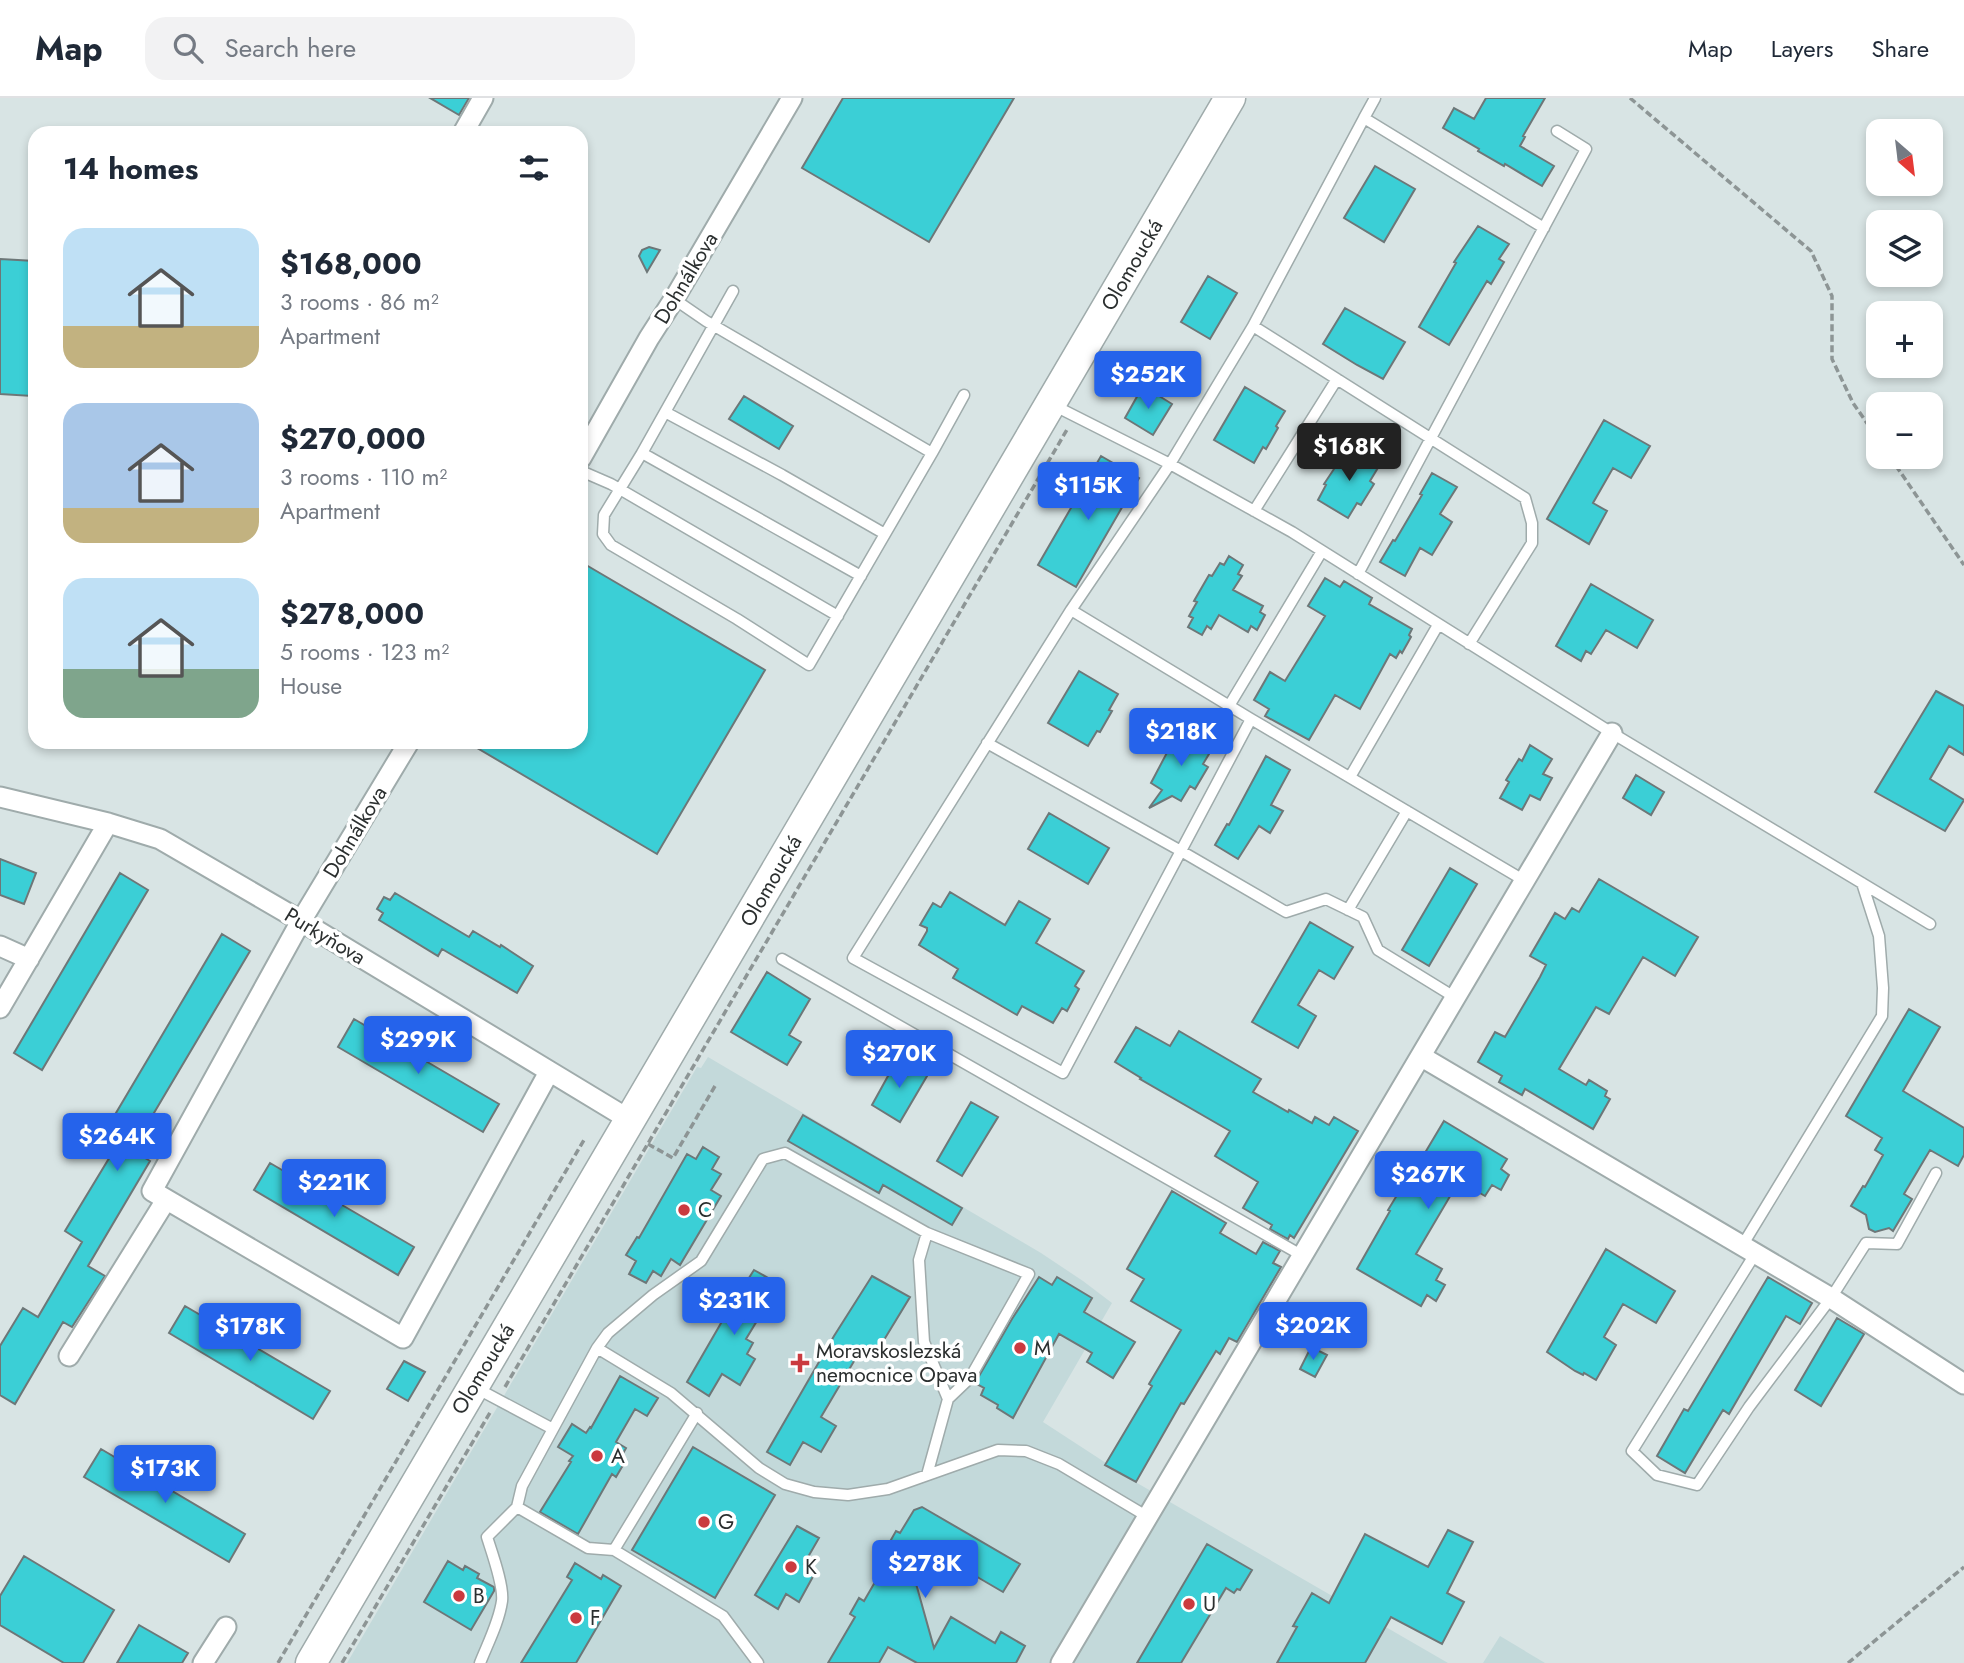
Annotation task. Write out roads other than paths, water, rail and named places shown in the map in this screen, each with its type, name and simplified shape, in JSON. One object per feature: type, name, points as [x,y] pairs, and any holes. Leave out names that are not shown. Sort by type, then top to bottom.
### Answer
[{"type":"main road","name":"Olomoucká","points":[[311,1663],[485,1393],[639,1132],[1062,410],[1230,98]]},
{"type":"street","points":[[467,126],[483,98]]},
{"type":"street","name":"Dohnálkova","points":[[588,446],[792,98]]},
{"type":"street","points":[[1061,1663],[1612,733]]},
{"type":"street","name":"Dohnálkova","points":[[301,921],[405,749]]},
{"type":"street","name":"Purkyňova","points":[[0,797],[108,823],[160,839],[301,921],[549,1072],[639,1132]]},
{"type":"street","points":[[0,1008],[108,823]]},
{"type":"street","points":[[301,921],[152,1191],[166,1200],[402,1338],[549,1072]]},
{"type":"street","points":[[0,946],[29,959]]},
{"type":"street","points":[[1422,1057],[1831,1298],[1964,1384]]},
{"type":"street","points":[[69,1356],[166,1200]]},
{"type":"street","points":[[203,1663],[226,1627]]},
{"type":"lane","points":[[1251,719],[1063,1073],[853,958],[1071,610],[1170,464],[1253,326],[1374,98]]},
{"type":"lane","points":[[1364,118],[1544,228]]},
{"type":"lane","points":[[1358,574],[1587,149],[1557,131]]},
{"type":"lane","points":[[733,291],[604,515],[603,534],[611,545],[809,665],[964,395]]},
{"type":"lane","points":[[674,299],[714,326],[932,453]]},
{"type":"lane","points":[[1253,326],[1525,498],[1532,523],[1532,543],[1469,644]]},
{"type":"lane","points":[[1254,511],[1337,379]]},
{"type":"lane","points":[[1062,410],[1170,464],[1322,551],[1612,733],[1930,924]]},
{"type":"lane","points":[[665,412],[885,534]]},
{"type":"lane","points":[[642,453],[861,576]]},
{"type":"lane","points":[[588,474],[621,489],[838,616]]},
{"type":"lane","points":[[1229,706],[1322,551]]},
{"type":"lane","points":[[1071,610],[1525,881]]},
{"type":"lane","points":[[1350,778],[1438,625]]},
{"type":"lane","points":[[987,743],[1286,912],[1326,899],[1363,917],[1378,950],[1456,998]]},
{"type":"lane","points":[[1348,910],[1407,811]]},
{"type":"lane","points":[[1862,883],[1879,936],[1882,1016],[1632,1451],[1657,1475],[1697,1485],[1749,1407],[1831,1298],[1866,1243],[1897,1244],[1936,1173]]},
{"type":"lane","points":[[782,959],[1303,1256]]},
{"type":"lane","points":[[480,1663],[495,1626],[502,1599],[487,1537],[517,1507],[522,1486],[597,1348],[608,1333],[653,1294],[701,1261],[763,1159],[785,1153],[927,1233],[1029,1275],[970,1378],[948,1399],[927,1475]]},
{"type":"lane","points":[[927,1233],[919,1260],[924,1342],[948,1399]]},
{"type":"lane","points":[[597,1348],[671,1393],[759,1468],[785,1484],[814,1492],[848,1494],[888,1489],[998,1450],[1026,1451],[1059,1464],[1148,1517]]},
{"type":"lane","points":[[485,1393],[553,1429]]},
{"type":"lane","points":[[614,1550],[697,1413]]},
{"type":"lane","points":[[517,1507],[588,1548],[614,1550],[723,1616],[758,1663]]},
{"type":"place","name":"C","points":[[684,1210]]},
{"type":"place","name":"M","points":[[1020,1348]]},
{"type":"place","name":"Moravskoslezská nemocnice Opava","points":[[800,1363]]},
{"type":"place","name":"A","points":[[597,1456]]},
{"type":"place","name":"G","points":[[704,1522]]},
{"type":"place","name":"K","points":[[791,1567]]},
{"type":"place","name":"B","points":[[459,1596]]},
{"type":"place","name":"U","points":[[1189,1604]]},
{"type":"place","name":"F","points":[[576,1618]]}]
